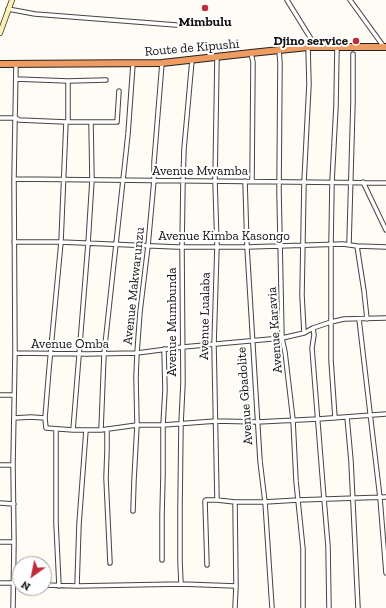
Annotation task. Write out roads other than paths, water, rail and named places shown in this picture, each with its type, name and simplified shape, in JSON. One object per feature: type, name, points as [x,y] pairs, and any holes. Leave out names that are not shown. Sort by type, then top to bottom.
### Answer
[{"type":"highway","name":"Route de Kipushi","points":[[0,64],[162,63],[308,47],[385,47]]},
{"type":"street","points":[[0,33],[12,0]]},
{"type":"street","points":[[287,0],[316,47]]},
{"type":"street","points":[[350,0],[385,47]]},
{"type":"street","points":[[8,9],[35,14],[176,25]]},
{"type":"street","points":[[304,332],[302,295],[304,182],[309,84],[308,47]]},
{"type":"street","points":[[335,418],[332,367],[331,245],[337,47]]},
{"type":"street","name":"Avenue Karavia","points":[[279,50],[279,181],[282,338],[293,420],[296,481],[303,549],[303,608]]},
{"type":"street","points":[[251,53],[253,62],[252,181]]},
{"type":"street","points":[[349,244],[354,54]]},
{"type":"street","name":"Avenue Lualaba","points":[[217,57],[215,181],[217,246],[214,345],[217,500]]},
{"type":"street","name":"Avenue Mumbunda","points":[[181,584],[183,181],[184,149],[192,60]]},
{"type":"street","name":"Avenue Makwarunzu","points":[[133,511],[137,425],[137,353],[154,180],[162,63]]},
{"type":"street","points":[[14,556],[14,179],[16,64]]},
{"type":"street","points":[[101,430],[104,354],[128,134],[134,64]]},
{"type":"street","points":[[16,79],[106,80]]},
{"type":"street","points":[[68,80],[61,242],[45,418],[46,428],[101,430],[137,425],[163,425],[216,421],[257,422],[386,414]]},
{"type":"street","points":[[0,118],[67,122],[118,122],[119,91]]},
{"type":"street","points":[[73,430],[92,180],[91,122]]},
{"type":"street","name":"Avenue Mwamba","points":[[14,179],[386,183]]},
{"type":"street","name":"Avenue Gbadolite","points":[[245,182],[247,247],[257,422],[272,608]]},
{"type":"street","points":[[363,182],[386,230]]},
{"type":"street","name":"Avenue Kimba Kasongo","points":[[14,242],[61,242],[182,247],[349,244],[357,246],[386,247]]},
{"type":"street","points":[[357,246],[367,319]]},
{"type":"street","name":"Avenue Omba","points":[[15,353],[137,353],[183,347],[282,338],[344,319],[386,318]]},
{"type":"street","points":[[359,319],[380,498],[386,573]]},
{"type":"street","points":[[313,328],[314,335],[312,348],[328,546],[329,608]]},
{"type":"street","points":[[162,560],[163,425],[165,390],[164,349]]},
{"type":"street","points":[[0,395],[14,395]]},
{"type":"street","points":[[347,417],[351,461],[358,608]]},
{"type":"street","points":[[14,418],[45,418]]},
{"type":"street","points":[[56,429],[56,523],[60,586]]},
{"type":"street","points":[[107,429],[106,478],[110,563]]},
{"type":"street","points":[[77,586],[79,524],[86,430]]},
{"type":"street","points":[[0,465],[13,465]]},
{"type":"street","points":[[207,565],[206,500],[264,502],[386,498]]},
{"type":"street","points":[[234,502],[236,586],[235,608]]},
{"type":"street","points":[[0,503],[14,504]]},
{"type":"street","points":[[0,542],[14,542]]},
{"type":"street","points":[[0,583],[12,583]]},
{"type":"street","points":[[52,586],[181,584],[236,586]]},
{"type":"street","points":[[13,596],[13,608]]},
{"type":"place","name":"Mimbulu","points":[[205,8]]},
{"type":"place","name":"Djino service","points":[[356,41]]}]
